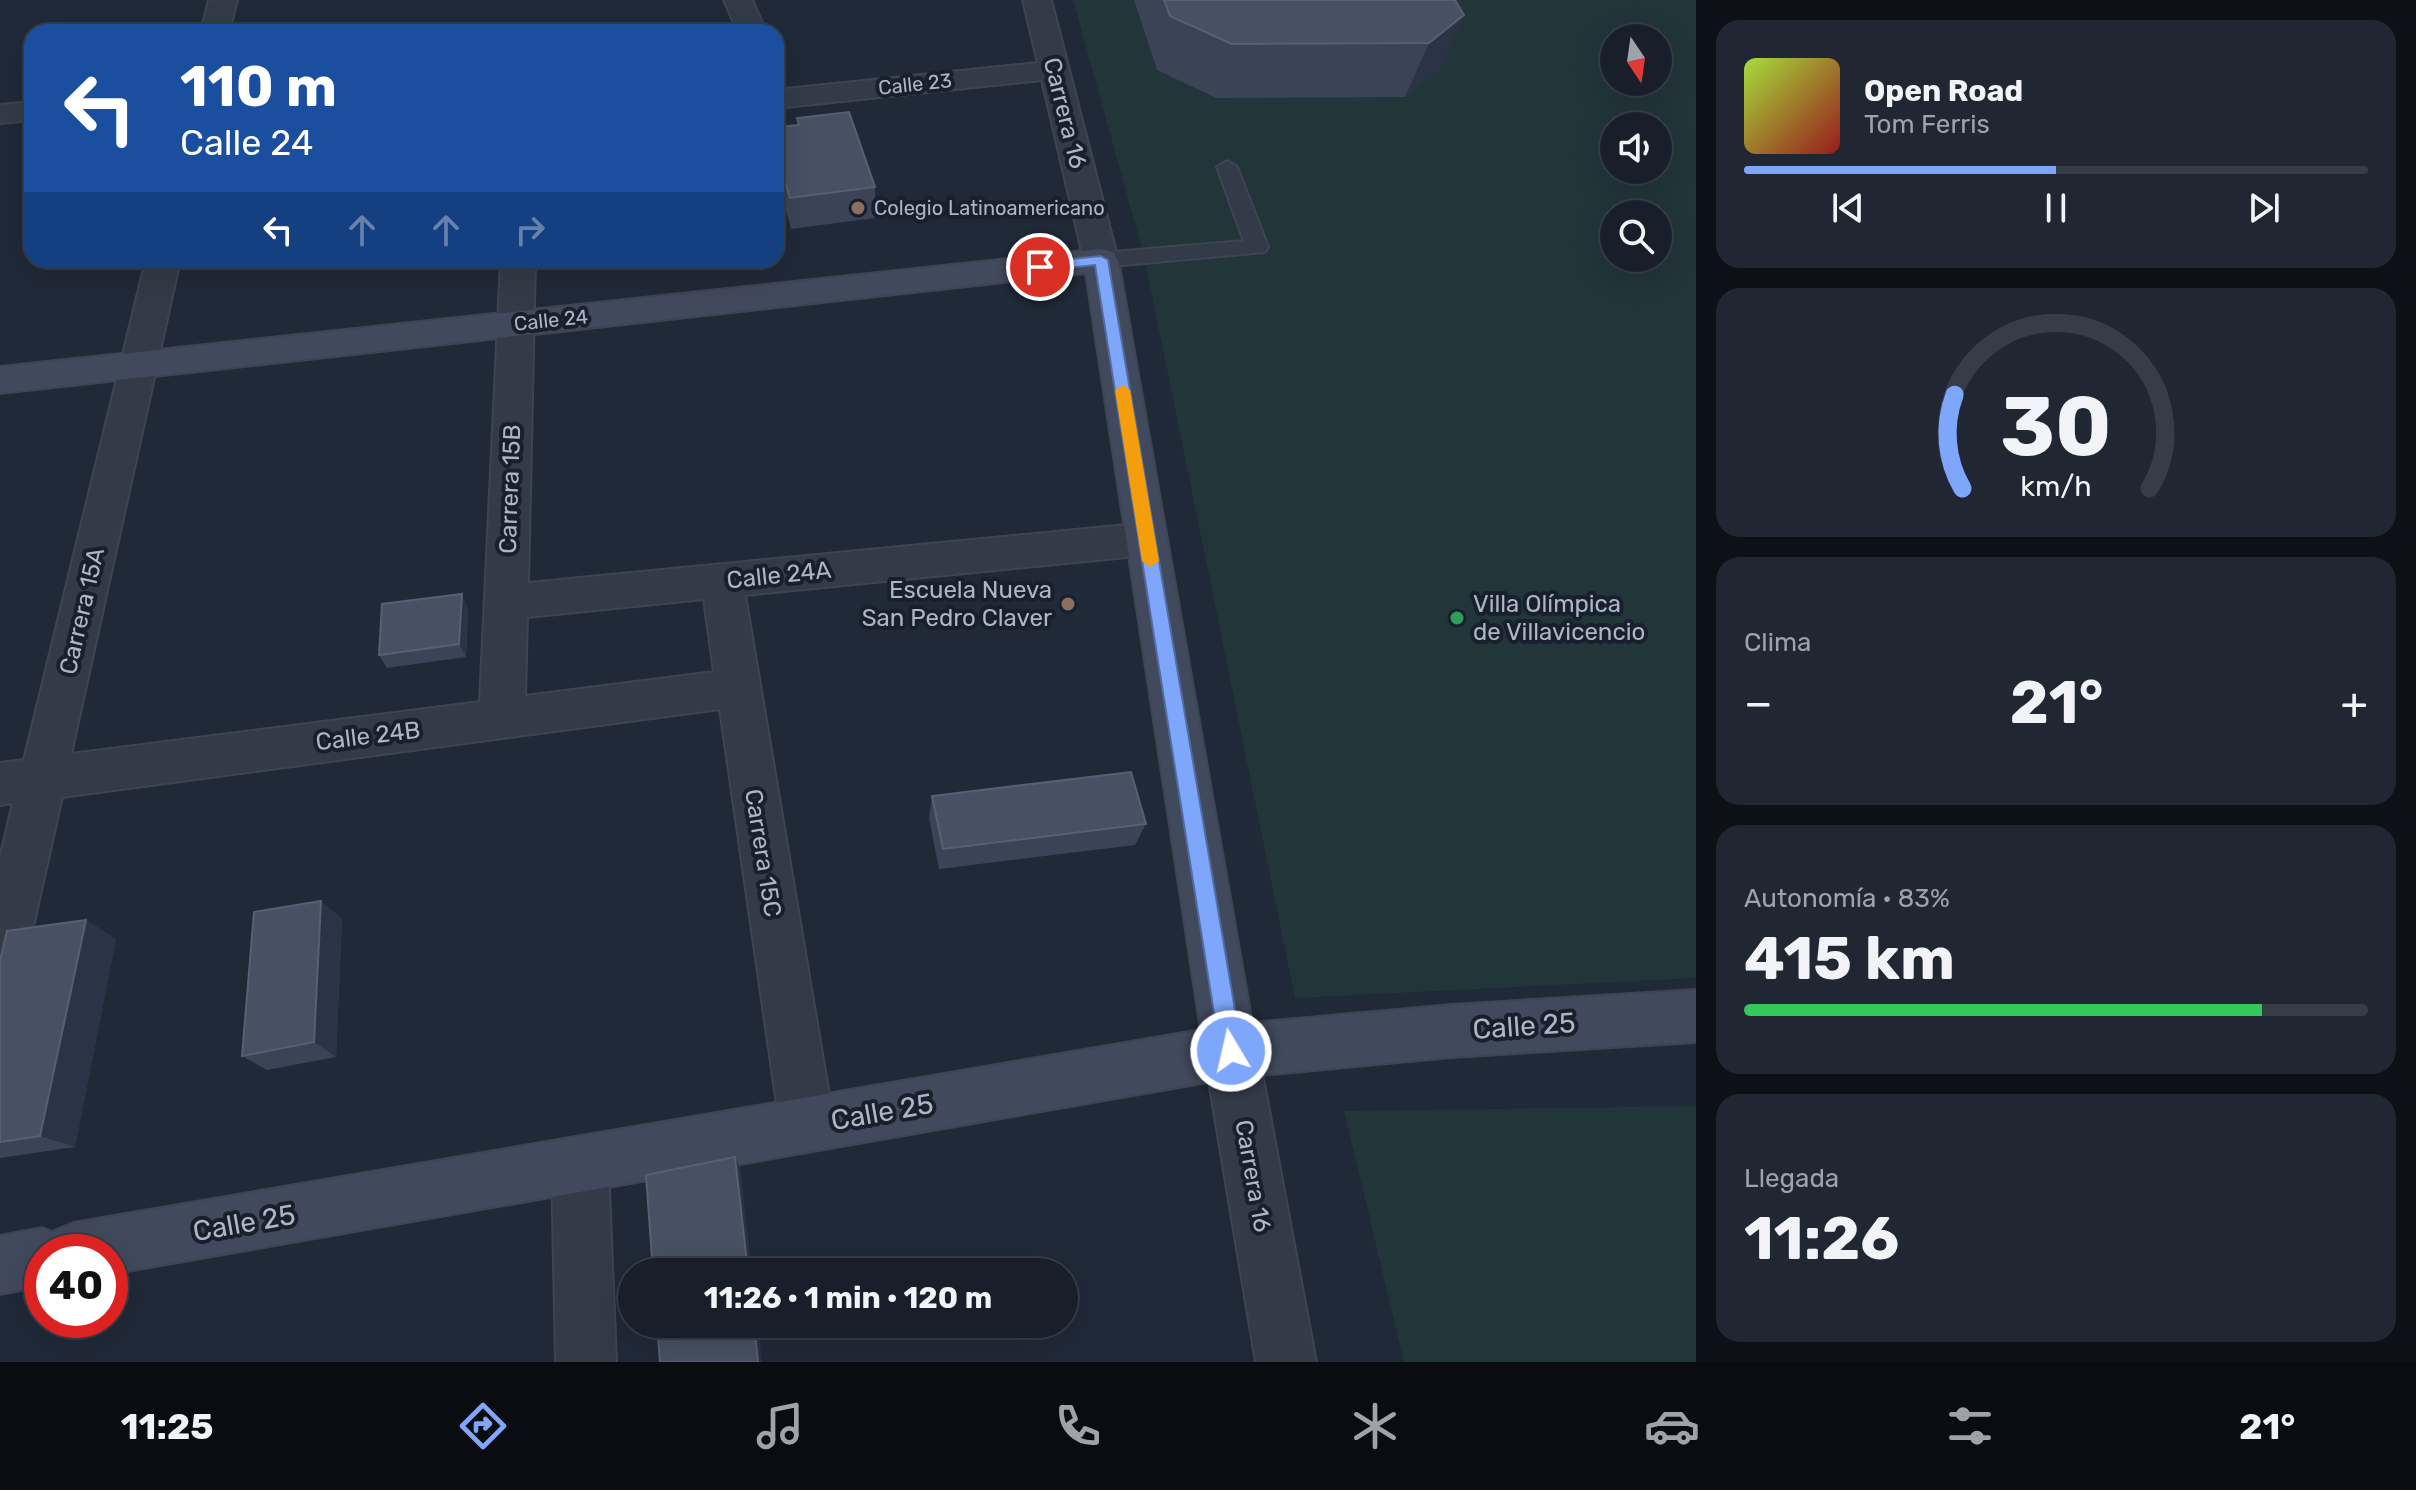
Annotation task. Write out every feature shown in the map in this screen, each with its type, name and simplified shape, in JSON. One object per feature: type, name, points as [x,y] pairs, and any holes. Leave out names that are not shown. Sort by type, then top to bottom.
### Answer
[{"type":"street","points":[[217,24],[223,0]]},
{"type":"street","points":[[738,0],[743,24]]},
{"type":"street","name":"Carrera 16","points":[[1037,0],[1101,260],[1231,1051],[1286,1362]]},
{"type":"street","name":"Calle 23","points":[[784,98],[1054,70]]},
{"type":"street","points":[[0,114],[24,112]]},
{"type":"street","name":"Calle 24","points":[[0,380],[1101,260]]},
{"type":"street","name":"Carrera 15A","points":[[0,962],[21,782],[139,365],[161,268]]},
{"type":"street","name":"Carrera 15B","points":[[502,719],[518,268]]},
{"type":"street","name":"Calle 24A","points":[[506,602],[1147,539]]},
{"type":"street","name":"Carrera 15C","points":[[722,581],[807,1125]]},
{"type":"street","name":"Calle 24B","points":[[21,782],[737,688]]},
{"type":"street","name":"Calle 25","points":[[128,1243],[1231,1051],[1451,1031],[1696,1016]]},
{"type":"street","points":[[580,1165],[586,1362]]},
{"type":"street","points":[[0,1265],[24,1260]]},
{"type":"lane","points":[[1101,260],[1257,247],[1227,167]]},
{"type":"green space","name":"Villa Olímpica de Villavicencio","points":[[1073,0],[1696,0],[1696,978],[1295,998],[1144,256]]},
{"type":"green space","points":[[1696,1106],[1696,1362],[1404,1362],[1344,1111]]},
{"type":"building","points":[[1164,0],[1455,0],[1464,15],[1429,43],[1232,44],[1170,16]]},
{"type":"building","points":[[849,112],[875,187],[790,198],[784,177],[784,126],[799,125],[797,118]]},
{"type":"building","points":[[462,594],[459,644],[379,655],[382,604]]},
{"type":"building","points":[[1131,772],[1146,824],[943,849],[932,796]]},
{"type":"building","points":[[321,901],[314,1042],[242,1056],[254,912]]},
{"type":"building","points":[[86,920],[40,1136],[0,1142],[0,961],[7,931]]},
{"type":"building","points":[[735,1157],[746,1258],[652,1258],[646,1175]]},
{"type":"building","points":[[658,1338],[755,1338],[758,1362],[660,1362]]},
{"type":"slow traffic","points":[[1123,390],[1150,561]]},
{"type":"place","name":"Colegio Latinoamericano","points":[[858,208]]},
{"type":"place","name":"Escuela Nueva San Pedro Claver","points":[[1068,604]]},
{"type":"place","name":"Villa Olímpica de Villavicencio","points":[[1457,618]]},
{"type":"route","points":[[1040,267],[1101,260],[1231,1051]]}]
